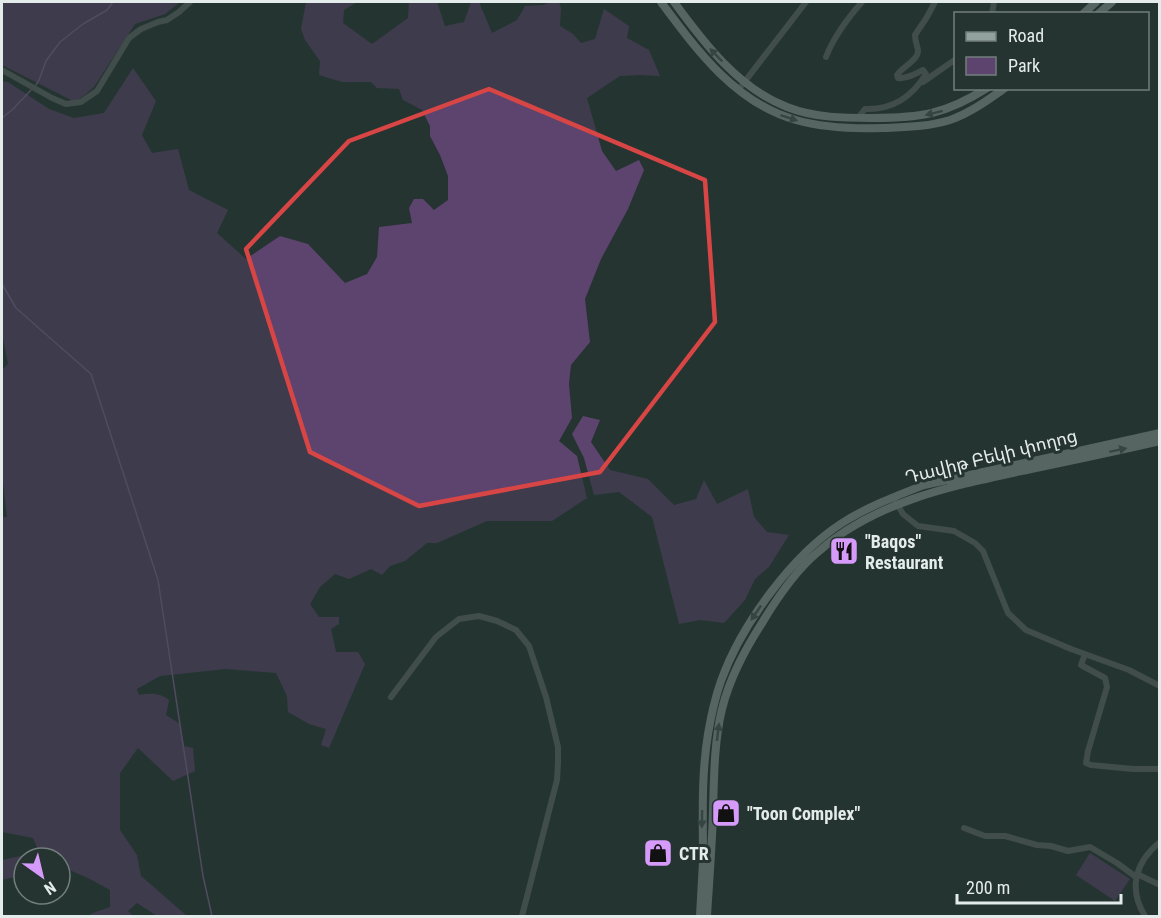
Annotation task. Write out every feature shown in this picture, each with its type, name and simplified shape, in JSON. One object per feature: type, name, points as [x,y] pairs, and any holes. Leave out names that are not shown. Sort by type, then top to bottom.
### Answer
[{"type":"main road","points":[[662,2],[709,64],[768,109],[797,121],[833,128],[922,125],[949,120],[1002,90]]},
{"type":"main road","points":[[674,2],[710,48],[745,81],[758,92],[785,106],[818,115],[899,118],[928,115],[946,110],[984,90]]},
{"type":"main road","points":[[1100,12],[1112,2]]},
{"type":"main road","name":"Դավիթ Բեկի փողոց","points":[[700,916],[713,800],[718,726],[728,688],[744,652],[782,590],[816,552],[848,529],[879,513],[936,491],[1160,432]]},
{"type":"main road","name":"Դավիթ Բեկի փողոց","points":[[707,916],[707,854],[703,800],[708,736],[718,689],[729,661],[754,615],[782,578],[814,545],[840,524],[894,496],[924,485],[1090,452],[1160,441]]},
{"type":"main road","points":[[703,800],[706,794],[710,794],[713,800]]},
{"type":"street","points":[[2,70],[66,104],[81,102],[97,91],[129,38],[141,29],[167,20],[190,2]]},
{"type":"street","points":[[739,89],[806,2]]},
{"type":"street","points":[[826,57],[830,46],[847,19],[862,2]]},
{"type":"street","points":[[920,84],[926,74],[923,70],[909,77],[898,78],[897,75],[900,69],[916,57],[918,52],[915,35],[935,2]]},
{"type":"street","points":[[858,118],[865,109],[876,110],[894,105],[954,60]]},
{"type":"street","points":[[894,496],[903,514],[918,526],[954,531],[975,543],[983,551],[1008,613],[1026,630],[1129,670],[1160,686]]},
{"type":"street","points":[[391,697],[436,637],[459,619],[479,616],[496,621],[516,630],[529,646],[546,697],[558,747],[558,764],[557,780],[522,916]]},
{"type":"street","points":[[1085,654],[1081,665],[1105,678],[1107,687],[1086,763],[1133,769],[1160,769]]},
{"type":"street","points":[[964,828],[986,836],[1005,836],[1068,851],[1090,847],[1136,875],[1160,885]]},
{"type":"street","points":[[1145,916],[1136,896],[1136,875],[1143,858],[1160,842]]},
{"type":"highlighted area","points":[[489,89],[705,180],[715,322],[600,472],[419,506],[310,452],[246,249],[349,141]]},
{"type":"green space","points":[[2,2],[180,2],[165,14],[135,24],[94,87],[75,102],[2,65]]},
{"type":"green space","points":[[306,2],[357,2],[344,10],[343,23],[372,44],[408,18],[409,2],[437,2],[445,26],[464,22],[471,2],[479,2],[492,33],[517,20],[525,6],[559,2],[560,26],[573,34],[581,43],[595,39],[604,9],[629,26],[627,38],[649,50],[660,76],[620,76],[587,98],[602,151],[616,171],[639,160],[644,170],[628,209],[601,259],[585,299],[590,342],[571,365],[569,384],[572,418],[559,441],[577,456],[587,498],[552,521],[487,521],[437,543],[427,543],[405,561],[390,566],[382,575],[371,569],[349,579],[335,574],[320,587],[310,604],[319,617],[339,617],[339,624],[331,629],[336,652],[358,652],[365,664],[329,748],[321,745],[326,729],[309,724],[288,712],[287,696],[276,673],[226,669],[160,676],[137,689],[139,695],[155,694],[169,700],[166,715],[180,724],[184,746],[193,748],[195,771],[173,781],[138,748],[120,773],[120,830],[137,855],[141,876],[187,916],[157,916],[137,903],[128,911],[133,916],[88,916],[110,907],[110,890],[72,871],[72,846],[36,846],[33,838],[2,832],[2,517],[7,517],[2,473],[2,370],[8,364],[2,333],[2,81],[8,82],[49,109],[74,118],[104,113],[133,68],[156,101],[142,135],[152,153],[178,149],[189,190],[228,210],[217,233],[246,259],[280,236],[308,244],[345,283],[367,274],[377,257],[379,227],[412,223],[409,208],[414,199],[423,199],[434,210],[448,200],[448,176],[430,136],[430,126],[422,110],[403,100],[399,89],[377,88],[371,82],[342,82],[319,75],[320,61],[305,40],[301,29]]},
{"type":"green space","points":[[583,416],[600,420],[591,442],[610,470],[648,479],[674,505],[696,499],[704,480],[717,504],[748,489],[754,517],[767,532],[789,535],[769,567],[755,579],[745,600],[724,623],[700,620],[679,624],[652,517],[619,492],[594,495],[584,458],[572,434]]},
{"type":"green space","points":[[1090,853],[1130,879],[1115,901],[1076,875]]},
{"type":"green space","points":[[12,858],[12,878],[2,880],[2,860]]},
{"type":"waterway","points":[[36,85],[46,61],[60,42],[83,24],[107,10],[113,2]]},
{"type":"waterway","points":[[2,118],[31,90]]},
{"type":"waterway","points":[[2,284],[16,308],[91,374],[158,580],[203,876],[212,916]]},
{"type":"place","name":"\"Baqos\" Restaurant","points":[[844,551]]},
{"type":"place","name":"\"Toon Complex\"","points":[[726,813]]},
{"type":"place","name":"CTR","points":[[658,853]]}]
